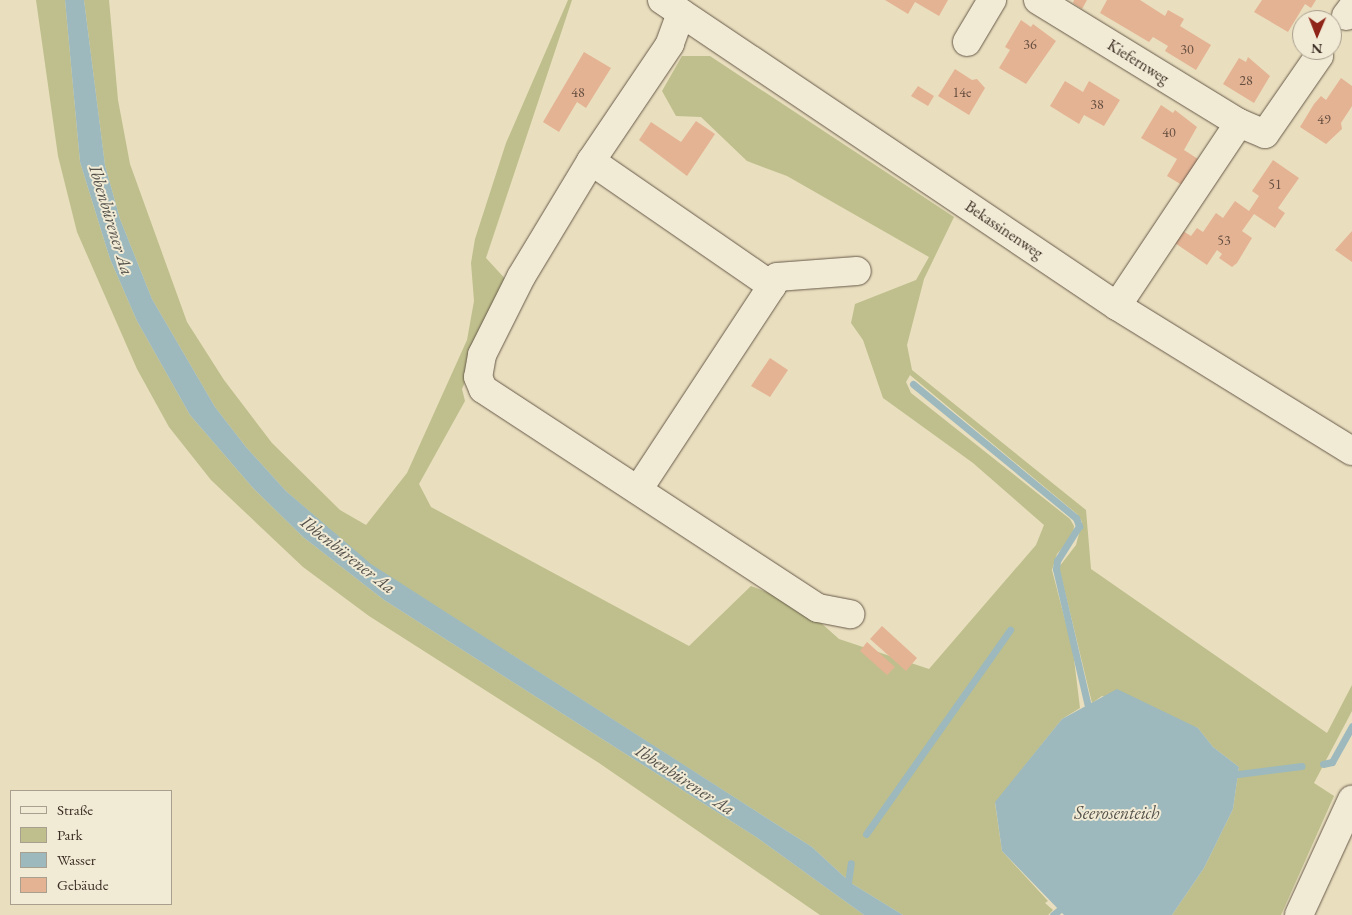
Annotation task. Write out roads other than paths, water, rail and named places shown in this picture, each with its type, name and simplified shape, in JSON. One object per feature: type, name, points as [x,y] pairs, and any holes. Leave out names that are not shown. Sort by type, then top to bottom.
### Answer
[{"type":"street","points":[[967,42],[992,0]]},
{"type":"street","name":"Kiefernweg","points":[[1038,0],[1239,124],[1264,134],[1316,60]]},
{"type":"street","points":[[672,6],[670,44],[591,161],[521,277],[482,355],[478,377],[483,389],[818,608],[850,614]]},
{"type":"street","name":"Bekassinenweg","points":[[672,6],[1117,306],[1352,451]]},
{"type":"street","points":[[1117,306],[1239,124]]},
{"type":"street","points":[[591,161],[772,286]]},
{"type":"street","points":[[638,490],[777,277],[857,271]]},
{"type":"street","points":[[1299,915],[1352,800]]},
{"type":"water","name":"Ibbenbürener Aa","points":[[65,0],[84,0],[105,165],[120,219],[152,299],[215,407],[246,447],[286,491],[371,564],[812,847],[851,883],[903,915],[864,915],[756,837],[384,600],[303,537],[253,488],[190,415],[137,321],[110,259],[80,162]]},
{"type":"water","name":"Seerosenteich","points":[[1117,689],[1198,728],[1213,747],[1239,767],[1233,809],[1204,868],[1172,915],[1064,915],[1002,851],[995,802],[1062,719]]},
{"type":"waterway","points":[[913,384],[1076,518],[1079,526],[1057,561],[1056,569],[1088,706]]},
{"type":"waterway","points":[[866,834],[1010,630]]},
{"type":"waterway","points":[[1323,764],[1332,762],[1352,726]]},
{"type":"waterway","points":[[1238,774],[1301,766]]},
{"type":"waterway","points":[[847,890],[851,863]]},
{"type":"waterway","points":[[1053,915],[1059,910]]}]
